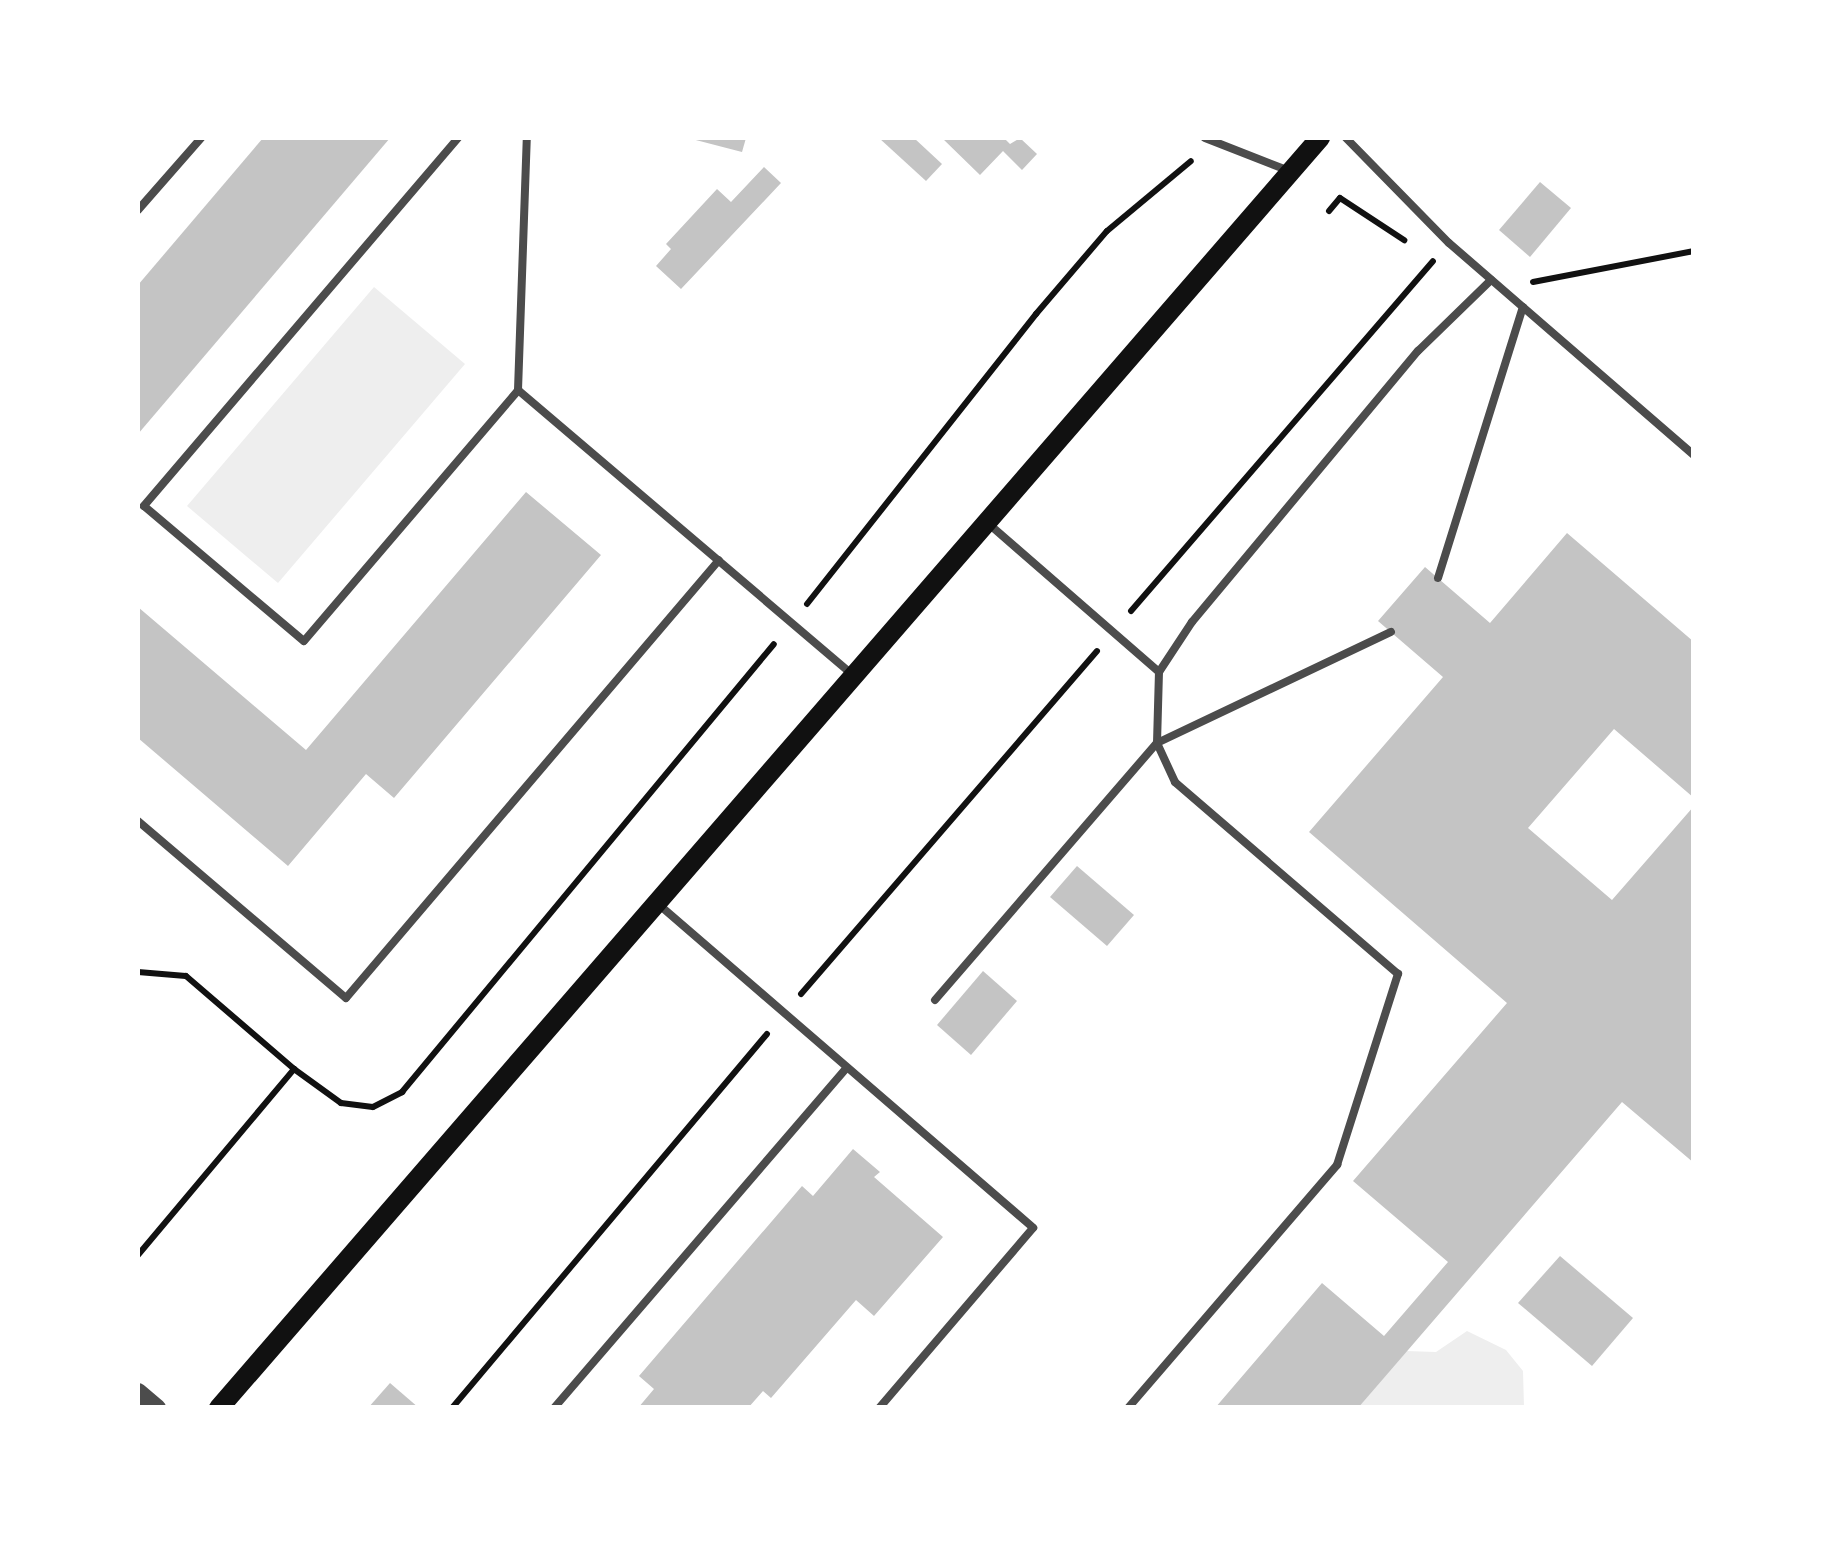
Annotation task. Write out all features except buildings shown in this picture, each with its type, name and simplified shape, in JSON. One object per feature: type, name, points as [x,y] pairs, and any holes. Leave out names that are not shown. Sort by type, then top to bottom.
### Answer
[{"type":"main road","points":[[219,1408],[1320,138]]},
{"type":"street","points":[[138,1392],[158,1408]]},
{"type":"lane","points":[[138,210],[201,138]]},
{"type":"lane","points":[[458,138],[144,506],[304,641],[518,390],[527,138]]},
{"type":"lane","points":[[1204,138],[1290,172]]},
{"type":"lane","points":[[1346,138],[1448,243],[1694,455]]},
{"type":"lane","points":[[1128,1408],[1337,1165],[1398,974],[1175,782],[1156,743],[1159,672],[1192,622],[1418,350],[1490,280]]},
{"type":"lane","points":[[1438,578],[1523,308]]},
{"type":"lane","points":[[518,390],[854,676]]},
{"type":"lane","points":[[986,522],[1159,672]]},
{"type":"lane","points":[[138,821],[346,998],[719,560]]},
{"type":"lane","points":[[936,1000],[1156,743],[1391,632]]},
{"type":"lane","points":[[657,903],[1034,1228],[879,1408]]},
{"type":"lane","points":[[554,1408],[846,1068]]},
{"type":"path","points":[[138,972],[186,976],[294,1069],[341,1103],[373,1107],[402,1092],[792,623],[1036,314],[1107,231],[1216,140]]},
{"type":"path","points":[[452,1408],[784,1014],[1448,243]]},
{"type":"path","points":[[1500,288],[1694,251]]},
{"type":"path","points":[[138,1256],[294,1069]]},
{"type":"shaded area","points":[[374,287],[465,364],[278,583],[187,506]]},
{"type":"shaded area","points":[[1467,1331],[1506,1350],[1523,1371],[1524,1407],[1358,1408],[1406,1351],[1436,1352]]}]
